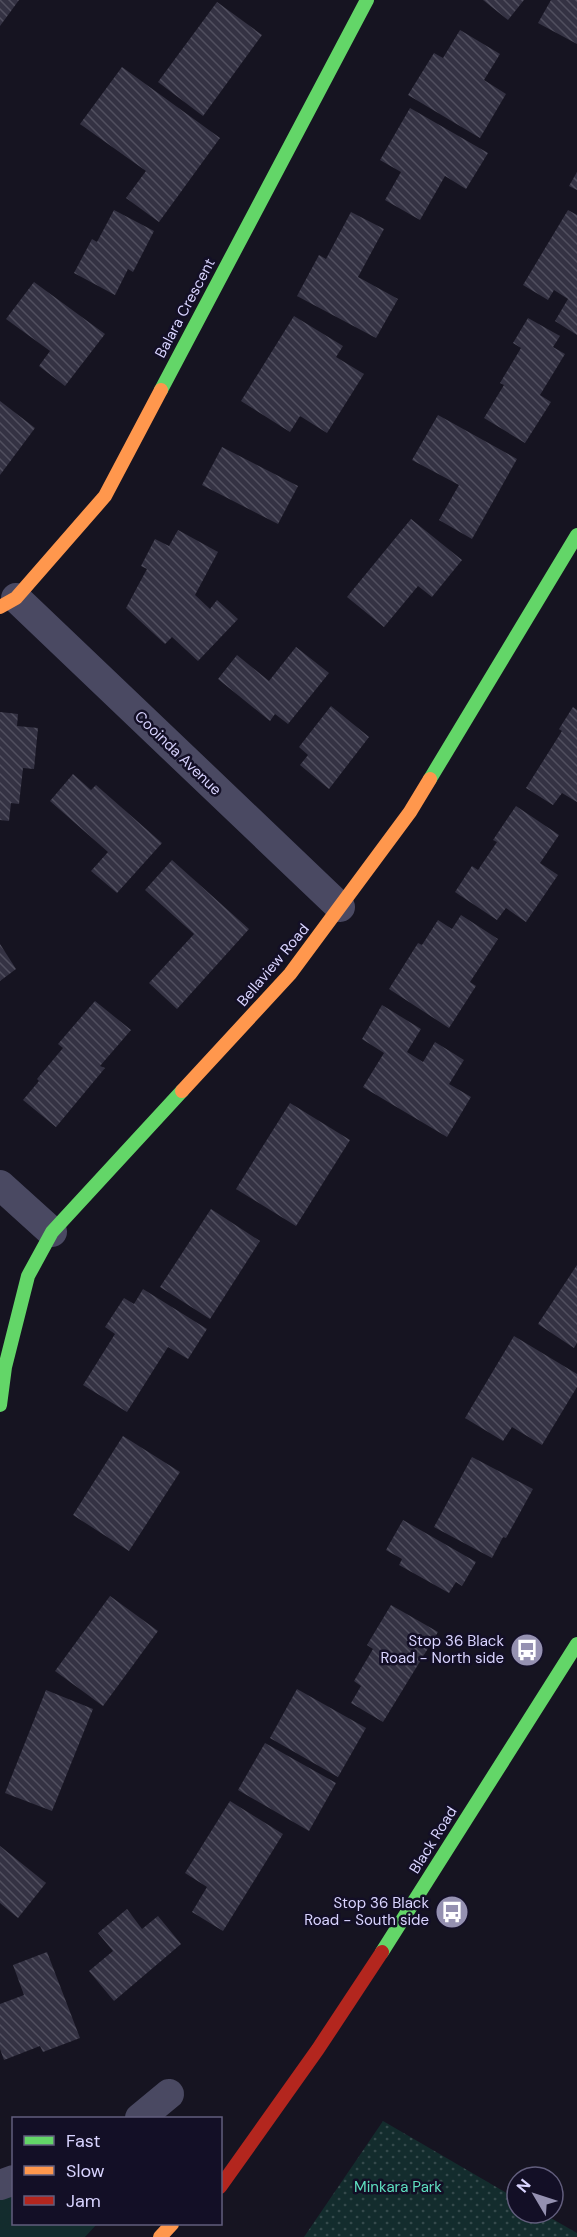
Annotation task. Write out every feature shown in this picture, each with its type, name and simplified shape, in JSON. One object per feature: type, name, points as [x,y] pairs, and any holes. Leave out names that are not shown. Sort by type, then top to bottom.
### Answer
[{"type":"street","name":"Balara Crescent","points":[[8,603],[105,496],[367,0]]},
{"type":"street","name":"Bellaview Road","points":[[0,1405],[5,1367],[28,1276],[52,1232],[290,974],[340,908],[410,812],[577,535]]},
{"type":"street","name":"Cooinda Avenue","points":[[8,603],[340,908]]},
{"type":"street","points":[[0,1185],[52,1232]]},
{"type":"street","name":"Black Road","points":[[222,2184],[378,1959],[577,1644]]},
{"type":"street","points":[[141,2117],[169,2094]]},
{"type":"street","name":"Black Road","points":[[222,2168],[274,2111]]},
{"type":"street","points":[[160,2237],[170,2225]]},
{"type":"green space","name":"Minkara Park","points":[[383,2121],[505,2192],[505,2225],[563,2225],[577,2233],[577,2237],[304,2237]]},
{"type":"green space","points":[[12,2193],[12,2225],[96,2225],[85,2237],[0,2237],[0,2199]]},
{"type":"building","points":[[0,0],[19,0],[0,26]]},
{"type":"building","points":[[483,0],[524,0],[508,20]]},
{"type":"building","points":[[551,0],[577,0],[577,44],[538,23]]},
{"type":"building","points":[[217,2],[262,35],[203,116],[158,82]]},
{"type":"building","points":[[460,30],[500,54],[484,80],[506,94],[480,138],[408,95],[434,53],[443,58]]},
{"type":"building","points":[[122,67],[220,138],[159,222],[126,198],[146,171],[80,124]]},
{"type":"building","points":[[410,108],[488,153],[466,189],[445,176],[420,220],[385,200],[401,172],[380,160]]},
{"type":"building","points":[[577,172],[577,190],[569,186]]},
{"type":"building","points":[[114,210],[154,231],[133,272],[128,269],[115,295],[74,273],[92,239],[97,242]]},
{"type":"building","points":[[568,210],[577,215],[577,335],[555,321],[568,299],[554,290],[548,300],[523,285]]},
{"type":"building","points":[[351,212],[384,229],[358,277],[398,299],[376,338],[297,296],[319,255],[326,259]]},
{"type":"building","points":[[34,282],[105,334],[65,386],[39,366],[50,351],[6,319]]},
{"type":"building","points":[[294,316],[343,346],[336,357],[364,374],[327,433],[300,416],[290,432],[241,401]]},
{"type":"building","points":[[528,318],[560,336],[553,347],[565,354],[540,395],[551,402],[525,443],[484,418],[504,385],[500,383],[521,348],[513,343]]},
{"type":"building","points":[[0,401],[35,428],[0,475]]},
{"type":"building","points":[[438,415],[517,459],[472,539],[439,520],[459,485],[412,460]]},
{"type":"building","points":[[222,447],[298,486],[278,524],[202,485]]},
{"type":"building","points":[[411,519],[462,560],[432,597],[418,586],[384,627],[347,597]]},
{"type":"building","points":[[178,530],[218,552],[195,595],[210,609],[217,600],[238,619],[198,661],[172,637],[165,644],[126,608],[147,569],[141,566],[155,539],[169,546]]},
{"type":"building","points":[[296,647],[329,673],[288,724],[275,714],[270,721],[218,679],[237,655],[269,681]]},
{"type":"building","points":[[331,706],[369,737],[329,789],[300,765],[308,755],[299,747]]},
{"type":"building","points":[[573,707],[577,710],[577,802],[562,793],[553,805],[526,788],[562,731],[559,729]]},
{"type":"building","points":[[0,712],[18,714],[17,726],[38,728],[34,769],[23,768],[19,804],[11,803],[9,821],[0,820]]},
{"type":"building","points":[[73,774],[91,790],[96,785],[162,843],[117,893],[91,871],[108,852],[50,801]]},
{"type":"building","points":[[516,806],[559,835],[540,863],[558,875],[526,922],[506,908],[497,920],[455,892],[472,866],[478,870],[497,842],[493,840]]},
{"type":"building","points":[[172,860],[249,929],[177,1009],[149,983],[194,934],[145,890]]},
{"type":"building","points":[[461,915],[498,939],[470,982],[476,986],[449,1028],[389,989],[418,943],[422,945],[438,920],[452,929]]},
{"type":"building","points":[[0,944],[16,969],[0,981]]},
{"type":"building","points":[[95,1001],[131,1030],[100,1066],[105,1068],[56,1127],[23,1100],[63,1048],[58,1044]]},
{"type":"building","points":[[382,1005],[421,1029],[407,1052],[423,1062],[435,1042],[464,1060],[449,1084],[471,1097],[447,1137],[363,1087],[384,1053],[362,1039]]},
{"type":"building","points":[[290,1103],[350,1140],[296,1226],[236,1189]]},
{"type":"building","points":[[211,1209],[260,1241],[210,1319],[160,1287]]},
{"type":"building","points":[[577,1265],[577,1343],[574,1348],[538,1324]]},
{"type":"building","points":[[143,1289],[207,1329],[188,1359],[168,1347],[127,1412],[83,1385],[115,1334],[105,1327],[124,1298],[134,1304]]},
{"type":"building","points":[[514,1336],[577,1374],[577,1387],[542,1445],[512,1427],[503,1441],[465,1418]]},
{"type":"building","points":[[123,1436],[180,1472],[129,1551],[73,1515]]},
{"type":"building","points":[[472,1457],[533,1489],[506,1538],[503,1537],[492,1558],[434,1527]]},
{"type":"building","points":[[403,1520],[476,1562],[462,1586],[456,1582],[449,1593],[399,1565],[402,1559],[386,1550]]},
{"type":"building","points":[[110,1596],[158,1631],[103,1706],[55,1671]]},
{"type":"building","points":[[391,1605],[438,1632],[383,1722],[351,1703],[361,1686],[354,1681],[373,1649],[367,1645]]},
{"type":"building","points":[[297,1689],[366,1728],[338,1777],[270,1738]]},
{"type":"building","points":[[46,1690],[93,1709],[52,1811],[5,1793]]},
{"type":"building","points":[[265,1743],[336,1783],[309,1831],[238,1790]]},
{"type":"building","points":[[230,1801],[283,1834],[223,1931],[192,1912],[207,1887],[185,1873]]},
{"type":"building","points":[[0,1846],[46,1883],[18,1918],[0,1903]]},
{"type":"building","points":[[127,1909],[142,1929],[158,1916],[181,1944],[114,2001],[89,1971],[113,1951],[98,1933]]},
{"type":"building","points":[[47,1952],[80,2038],[43,2052],[40,2046],[4,2060],[0,2049],[0,2004],[24,1995],[13,1965]]},
{"type":"traffic: fast","points":[[161,390],[367,0]]},
{"type":"traffic: fast","points":[[430,779],[577,535]]},
{"type":"traffic: fast","points":[[0,1405],[5,1367],[28,1276],[52,1232],[182,1091]]},
{"type":"traffic: fast","points":[[382,1952],[577,1644]]},
{"type":"traffic: slow","points":[[0,607],[16,598],[105,496],[161,390]]},
{"type":"traffic: slow","points":[[182,1091],[290,974],[410,812],[430,779]]},
{"type":"traffic: slow","points":[[160,2237],[171,2225]]},
{"type":"traffic: jam","points":[[222,2184],[318,2049],[382,1952]]},
{"type":"place","name":"Stop 36 Black Road - North side","points":[[527,1650]]},
{"type":"place","name":"Stop 36 Black Road - South side","points":[[452,1912]]}]
